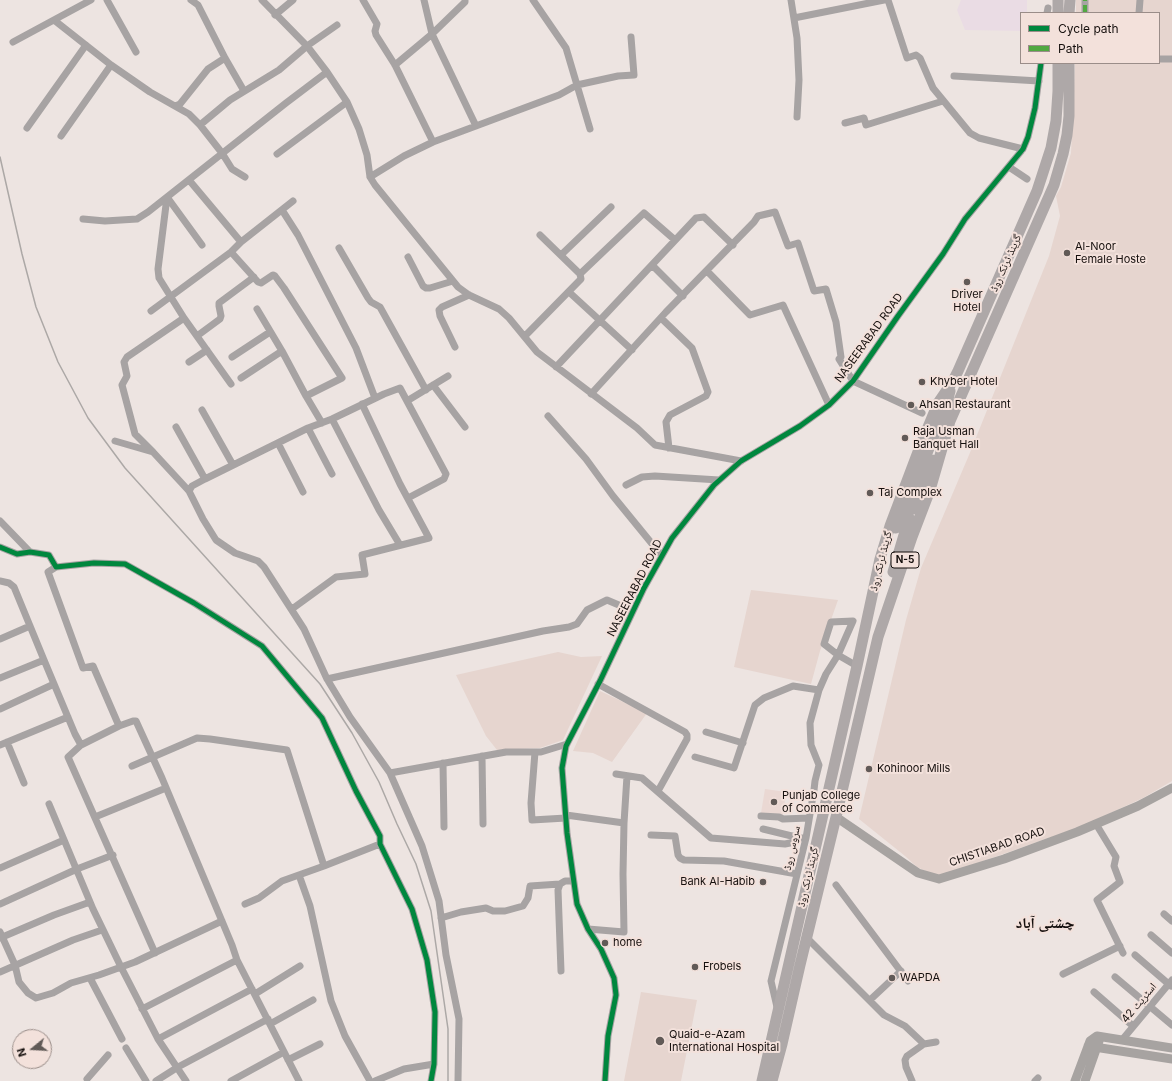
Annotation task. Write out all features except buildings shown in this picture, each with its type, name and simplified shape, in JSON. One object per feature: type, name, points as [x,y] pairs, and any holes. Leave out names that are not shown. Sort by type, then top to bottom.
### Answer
[{"type":"highway","points":[[1051,11],[1058,0]]},
{"type":"highway","points":[[1069,12],[1070,0]]},
{"type":"highway","name":"گرینڈ ٹرنک روڈ","points":[[762,1081],[880,559],[890,526],[921,444],[938,404],[953,380],[1019,234],[1042,176],[1051,148],[1056,120],[1058,64]]},
{"type":"highway","name":"گرینڈ ٹرنک روڈ","points":[[774,1078],[806,937],[878,637],[912,537],[930,490],[950,421],[1054,185],[1067,135],[1069,116],[1069,64]]},
{"type":"highway","points":[[950,421],[913,509],[907,510],[904,505],[946,406],[953,380]]},
{"type":"highway","points":[[867,620],[901,515],[905,513],[909,518],[892,574],[878,637]]},
{"type":"highway","points":[[756,1081],[766,1060]]},
{"type":"main road","name":"CHISTIABAD ROAD","points":[[836,817],[918,873],[939,879],[1004,859],[1096,824],[1138,806],[1172,788]]},
{"type":"main road","points":[[1075,1081],[1093,1046],[1100,1036],[1172,1048]]},
{"type":"main road","points":[[1093,1046],[1172,1059]]},
{"type":"main road","points":[[1086,1081],[1093,1046]]},
{"type":"street","points":[[13,42],[91,0]]},
{"type":"street","points":[[107,0],[136,52]]},
{"type":"street","points":[[191,0],[198,5],[244,91]]},
{"type":"street","points":[[262,0],[307,46],[328,72],[347,102],[359,129],[367,155],[370,177],[458,287],[469,296],[499,309],[538,352],[637,428],[650,442],[655,445],[669,448],[741,461]]},
{"type":"street","points":[[275,15],[292,0]]},
{"type":"street","points":[[363,0],[377,24],[376,35],[395,65],[433,142]]},
{"type":"street","points":[[424,0],[432,34],[476,126]]},
{"type":"street","points":[[395,65],[432,34],[465,2],[464,0]]},
{"type":"street","points":[[533,0],[566,48],[590,129]]},
{"type":"street","points":[[791,0],[797,38],[799,80],[796,117]]},
{"type":"street","points":[[794,18],[884,0]]},
{"type":"street","points":[[888,0],[907,58],[916,56],[920,58],[933,88],[970,134],[979,138],[1023,149]]},
{"type":"street","points":[[1085,0],[1085,12]]},
{"type":"street","points":[[1140,0],[1140,12]]},
{"type":"street","points":[[54,20],[111,65],[150,92],[188,114],[200,125],[222,153],[232,169],[245,177]]},
{"type":"street","points":[[200,125],[230,100],[278,70],[307,46],[337,25]]},
{"type":"street","points":[[370,177],[404,156],[433,142],[559,95],[577,85],[634,74],[631,37]]},
{"type":"street","points":[[27,128],[86,45]]},
{"type":"street","points":[[176,106],[180,104],[208,69],[225,58]]},
{"type":"street","points":[[1160,59],[1172,59]]},
{"type":"street","name":"NASEERABAD ROAD","points":[[605,1081],[608,1036],[616,995],[614,978],[601,949],[588,929],[577,904],[566,817],[562,768],[567,744],[633,611],[672,538],[719,480],[741,461],[800,426],[829,405],[853,381],[943,254],[965,219],[1023,149],[1028,137],[1041,64]]},
{"type":"street","points":[[61,136],[111,65]]},
{"type":"street","points":[[83,219],[105,221],[137,219],[328,72]]},
{"type":"street","points":[[954,76],[1039,81]]},
{"type":"street","points":[[845,123],[864,118],[866,125],[943,101]]},
{"type":"street","points":[[277,154],[347,102]]},
{"type":"street","points":[[1009,167],[1027,179]]},
{"type":"street","points":[[189,180],[241,242]]},
{"type":"street","points":[[167,197],[202,245]]},
{"type":"street","points":[[167,197],[158,274],[184,318],[231,384]]},
{"type":"street","points":[[151,311],[231,252],[241,242],[293,200]]},
{"type":"street","points":[[561,255],[611,207]]},
{"type":"street","points":[[282,210],[298,234],[356,348],[375,398]]},
{"type":"street","points":[[591,394],[758,216],[774,212],[788,246],[798,243],[814,292],[826,289],[836,322],[841,357],[839,359],[853,381],[922,413]]},
{"type":"street","points":[[580,274],[644,213],[675,240]]},
{"type":"street","points":[[556,367],[696,218],[704,217],[732,245]]},
{"type":"street","points":[[525,336],[581,279],[580,274],[540,235]]},
{"type":"street","points":[[339,248],[368,298],[371,302],[380,307],[426,390]]},
{"type":"street","points":[[231,252],[258,282],[261,283],[273,275],[275,276],[342,378],[306,396]]},
{"type":"street","points":[[408,257],[423,286],[426,288],[453,281]]},
{"type":"street","points":[[652,265],[683,296]]},
{"type":"street","points":[[707,271],[750,316],[783,305],[829,405]]},
{"type":"street","points":[[197,336],[222,316],[218,306],[219,303],[254,277]]},
{"type":"street","points":[[569,292],[632,350]]},
{"type":"street","points":[[455,347],[440,316],[439,310],[442,307],[469,296]]},
{"type":"street","points":[[257,310],[322,422]]},
{"type":"street","points":[[184,318],[127,357],[124,362],[127,376],[122,385],[135,434],[189,491],[203,519],[216,540],[235,553],[258,561],[272,578],[304,629],[327,679],[350,717],[390,773],[422,846],[439,901],[446,955],[459,1019],[458,1081]]},
{"type":"street","points":[[661,318],[692,348],[708,392],[706,396],[670,415],[666,422],[669,448]]},
{"type":"street","points":[[232,358],[270,332]]},
{"type":"street","points":[[189,362],[207,350]]},
{"type":"street","points":[[241,378],[282,351]]},
{"type":"street","points":[[407,401],[448,376]]},
{"type":"street","points":[[434,385],[465,427]]},
{"type":"street","points":[[189,491],[192,486],[205,479],[308,428],[332,419],[375,398],[400,388],[446,474],[444,479],[408,498]]},
{"type":"street","points":[[292,609],[336,577],[366,574],[362,555],[429,538],[362,404]]},
{"type":"street","points":[[202,410],[233,465]]},
{"type":"street","points":[[548,416],[586,459],[613,496],[662,556]]},
{"type":"street","points":[[332,419],[379,510],[400,545]]},
{"type":"street","points":[[176,427],[205,479]]},
{"type":"street","points":[[308,428],[332,474]]},
{"type":"street","points":[[115,441],[153,452]]},
{"type":"street","points":[[278,443],[303,492]]},
{"type":"street","points":[[626,485],[642,477],[655,476],[719,480]]},
{"type":"street","points":[[0,521],[30,552]]},
{"type":"street","points":[[0,547],[17,554],[30,552],[50,556],[56,567]]},
{"type":"street","points":[[119,726],[92,666],[83,668],[48,572],[56,567],[94,563],[125,564],[194,603],[262,646],[322,718],[356,791],[380,836],[380,844],[412,910],[427,960],[436,1012],[434,1064],[431,1081]]},
{"type":"street","points":[[0,581],[2,580],[9,583],[14,587],[68,717],[82,744]]},
{"type":"street","points":[[327,679],[543,631],[569,627],[577,624],[587,610],[607,600],[633,611]]},
{"type":"street","name":"سروس روڈ","points":[[777,1011],[771,981],[797,874],[803,838],[809,818],[819,765],[811,745],[810,723],[819,690],[826,674],[838,655],[853,621],[832,622],[824,644],[838,655]]},
{"type":"street","points":[[0,639],[30,626]]},
{"type":"street","points":[[838,655],[857,666]]},
{"type":"street","points":[[0,678],[44,660]]},
{"type":"street","points":[[0,709],[54,684]]},
{"type":"street","points":[[598,684],[685,732],[687,735],[687,739],[658,791]]},
{"type":"street","points":[[695,757],[734,768],[755,705],[764,698],[793,686],[819,690]]},
{"type":"street","points":[[24,783],[3,744],[68,717]]},
{"type":"street","points":[[156,953],[68,757],[82,744],[133,721],[136,721],[153,758],[237,960],[299,1081]]},
{"type":"street","points":[[706,732],[743,743]]},
{"type":"street","points":[[132,766],[196,738],[287,750],[324,866]]},
{"type":"street","points":[[390,773],[506,752],[541,752],[567,744]]},
{"type":"street","points":[[535,752],[531,803],[532,820],[566,817],[624,823]]},
{"type":"street","points":[[482,756],[483,824]]},
{"type":"street","points":[[443,763],[444,827]]},
{"type":"street","points":[[616,774],[642,778],[712,838],[785,844],[796,842],[803,838]]},
{"type":"street","points":[[588,929],[624,932],[623,874],[627,776]]},
{"type":"street","points":[[95,817],[166,788]]},
{"type":"street","points":[[49,804],[102,930],[120,967],[158,1039],[186,1081]]},
{"type":"street","points":[[761,816],[779,817],[783,819],[809,818]]},
{"type":"street","points":[[778,833],[783,819]]},
{"type":"street","points":[[1096,824],[1116,857],[1114,866],[1120,882],[1097,900],[1123,953]]},
{"type":"street","points":[[763,829],[803,838]]},
{"type":"street","points":[[651,835],[675,836],[678,855],[684,860],[724,860],[797,874]]},
{"type":"street","points":[[0,868],[64,840]]},
{"type":"street","points":[[245,904],[259,898],[282,881],[380,844]]},
{"type":"street","points":[[0,904],[77,869],[112,855]]},
{"type":"street","points":[[299,875],[310,906],[331,1001],[345,1036],[370,1081]]},
{"type":"street","points":[[441,918],[461,912],[486,908],[493,911],[523,906],[528,898],[530,886],[560,884],[565,881],[574,881]]},
{"type":"street","points":[[560,884],[558,890],[561,971]]},
{"type":"street","points":[[836,885],[908,980]]},
{"type":"street","points":[[90,902],[54,914],[1,935],[15,965],[19,982],[28,993],[36,998],[53,993],[71,983],[90,978],[156,953],[222,921]]},
{"type":"street","points":[[1164,914],[1172,921]]},
{"type":"street","points":[[0,972],[73,940],[102,930]]},
{"type":"street","points":[[1151,935],[1172,953]]},
{"type":"street","points":[[806,937],[884,1015],[905,1026],[924,1044]]},
{"type":"street","points":[[1063,974],[1120,946]]},
{"type":"street","points":[[1134,955],[1171,983]]},
{"type":"street","points":[[142,1009],[237,960]]},
{"type":"street","points":[[158,1039],[254,992],[300,966]]},
{"type":"street","points":[[870,1000],[901,971]]},
{"type":"street","points":[[1115,977],[1172,1025]]},
{"type":"street","points":[[90,978],[122,1039]]},
{"type":"street","name":"اسٹریٹ 42","points":[[1122,1040],[1171,983]]},
{"type":"street","points":[[1094,992],[1133,1026]]},
{"type":"street","points":[[156,1081],[178,1067],[313,1000]]},
{"type":"street","points":[[912,1081],[906,1066],[905,1060],[907,1056],[924,1044],[936,1042]]},
{"type":"street","points":[[288,1060],[320,1044]]},
{"type":"street","points":[[126,1048],[146,1081]]},
{"type":"street","points":[[230,1081],[284,1052]]},
{"type":"street","points":[[87,1080],[108,1055]]},
{"type":"street","points":[[375,1081],[404,1070],[434,1064]]},
{"type":"shaded area","points":[[961,0],[1027,0],[1027,12],[1020,12],[1020,31],[965,30],[957,10]]},
{"type":"shaded area","points":[[1076,0],[1172,0],[1172,781],[1143,798],[1080,827],[938,877],[917,867],[859,819],[906,620],[921,568],[969,455],[1049,256],[1060,216],[1056,196],[1061,187],[1071,153],[1075,64],[1160,64],[1160,12],[1076,12]]},
{"type":"shaded area","points":[[751,590],[838,600],[820,651],[811,684],[734,667]]},
{"type":"shaded area","points":[[558,652],[581,657],[602,656],[563,740],[540,748],[497,750],[486,736],[456,675]]},
{"type":"shaded area","points":[[600,691],[647,713],[612,762],[593,753],[573,751]]},
{"type":"shaded area","name":"Punjab College of Commerce","points":[[765,789],[786,792],[783,815],[761,813]]},
{"type":"shaded area","name":"Quaid-e-Azam International Hospital","points":[[641,992],[697,1000],[681,1081],[624,1081]]},
{"type":"railway","points":[[0,157],[22,254],[36,307],[58,362],[88,418],[125,468],[320,684],[352,733],[379,782],[416,864],[431,911],[448,1029],[448,1081]]},
{"type":"marked path","points":[[1085,0],[1085,12]]},
{"type":"cycle path","points":[[605,1081],[608,1036],[616,995],[614,978],[601,949],[588,929],[577,904],[567,833],[562,768],[566,746],[600,681],[644,588],[672,538],[714,485],[741,461],[800,426],[829,405],[853,381],[943,254],[965,219],[1023,149],[1028,137],[1035,108],[1041,64]]},
{"type":"cycle path","points":[[0,547],[17,554],[30,552],[49,555],[56,567],[94,563],[125,564],[194,603],[262,646],[322,718],[356,791],[380,836],[380,844],[412,909],[427,960],[435,1012],[434,1064],[431,1081]]},
{"type":"place","name":"Al-Noor Female Hoste","points":[[1067,253]]},
{"type":"place","name":"Driver Hotel","points":[[967,282]]},
{"type":"place","name":"Khyber Hotel","points":[[922,382]]},
{"type":"place","name":"Ahsan Restaurant","points":[[911,405]]},
{"type":"place","name":"Raja Usman Banquet Hall","points":[[905,438]]},
{"type":"place","name":"Taj Complex","points":[[870,493]]},
{"type":"place","name":"Kohinoor Mills","points":[[869,769]]},
{"type":"place","name":"Punjab College of Commerce","points":[[774,802]]},
{"type":"place","name":"Bank Al-Habib","points":[[763,882]]},
{"type":"place","name":"home","points":[[605,943]]},
{"type":"place","name":"Frobels","points":[[695,967]]},
{"type":"place","name":"WAPDA","points":[[892,978]]},
{"type":"place","name":"Quaid-e-Azam International Hospital","points":[[660,1041]]},
{"type":"district","name":"چشتی آباد","points":[[1045,923]]}]
